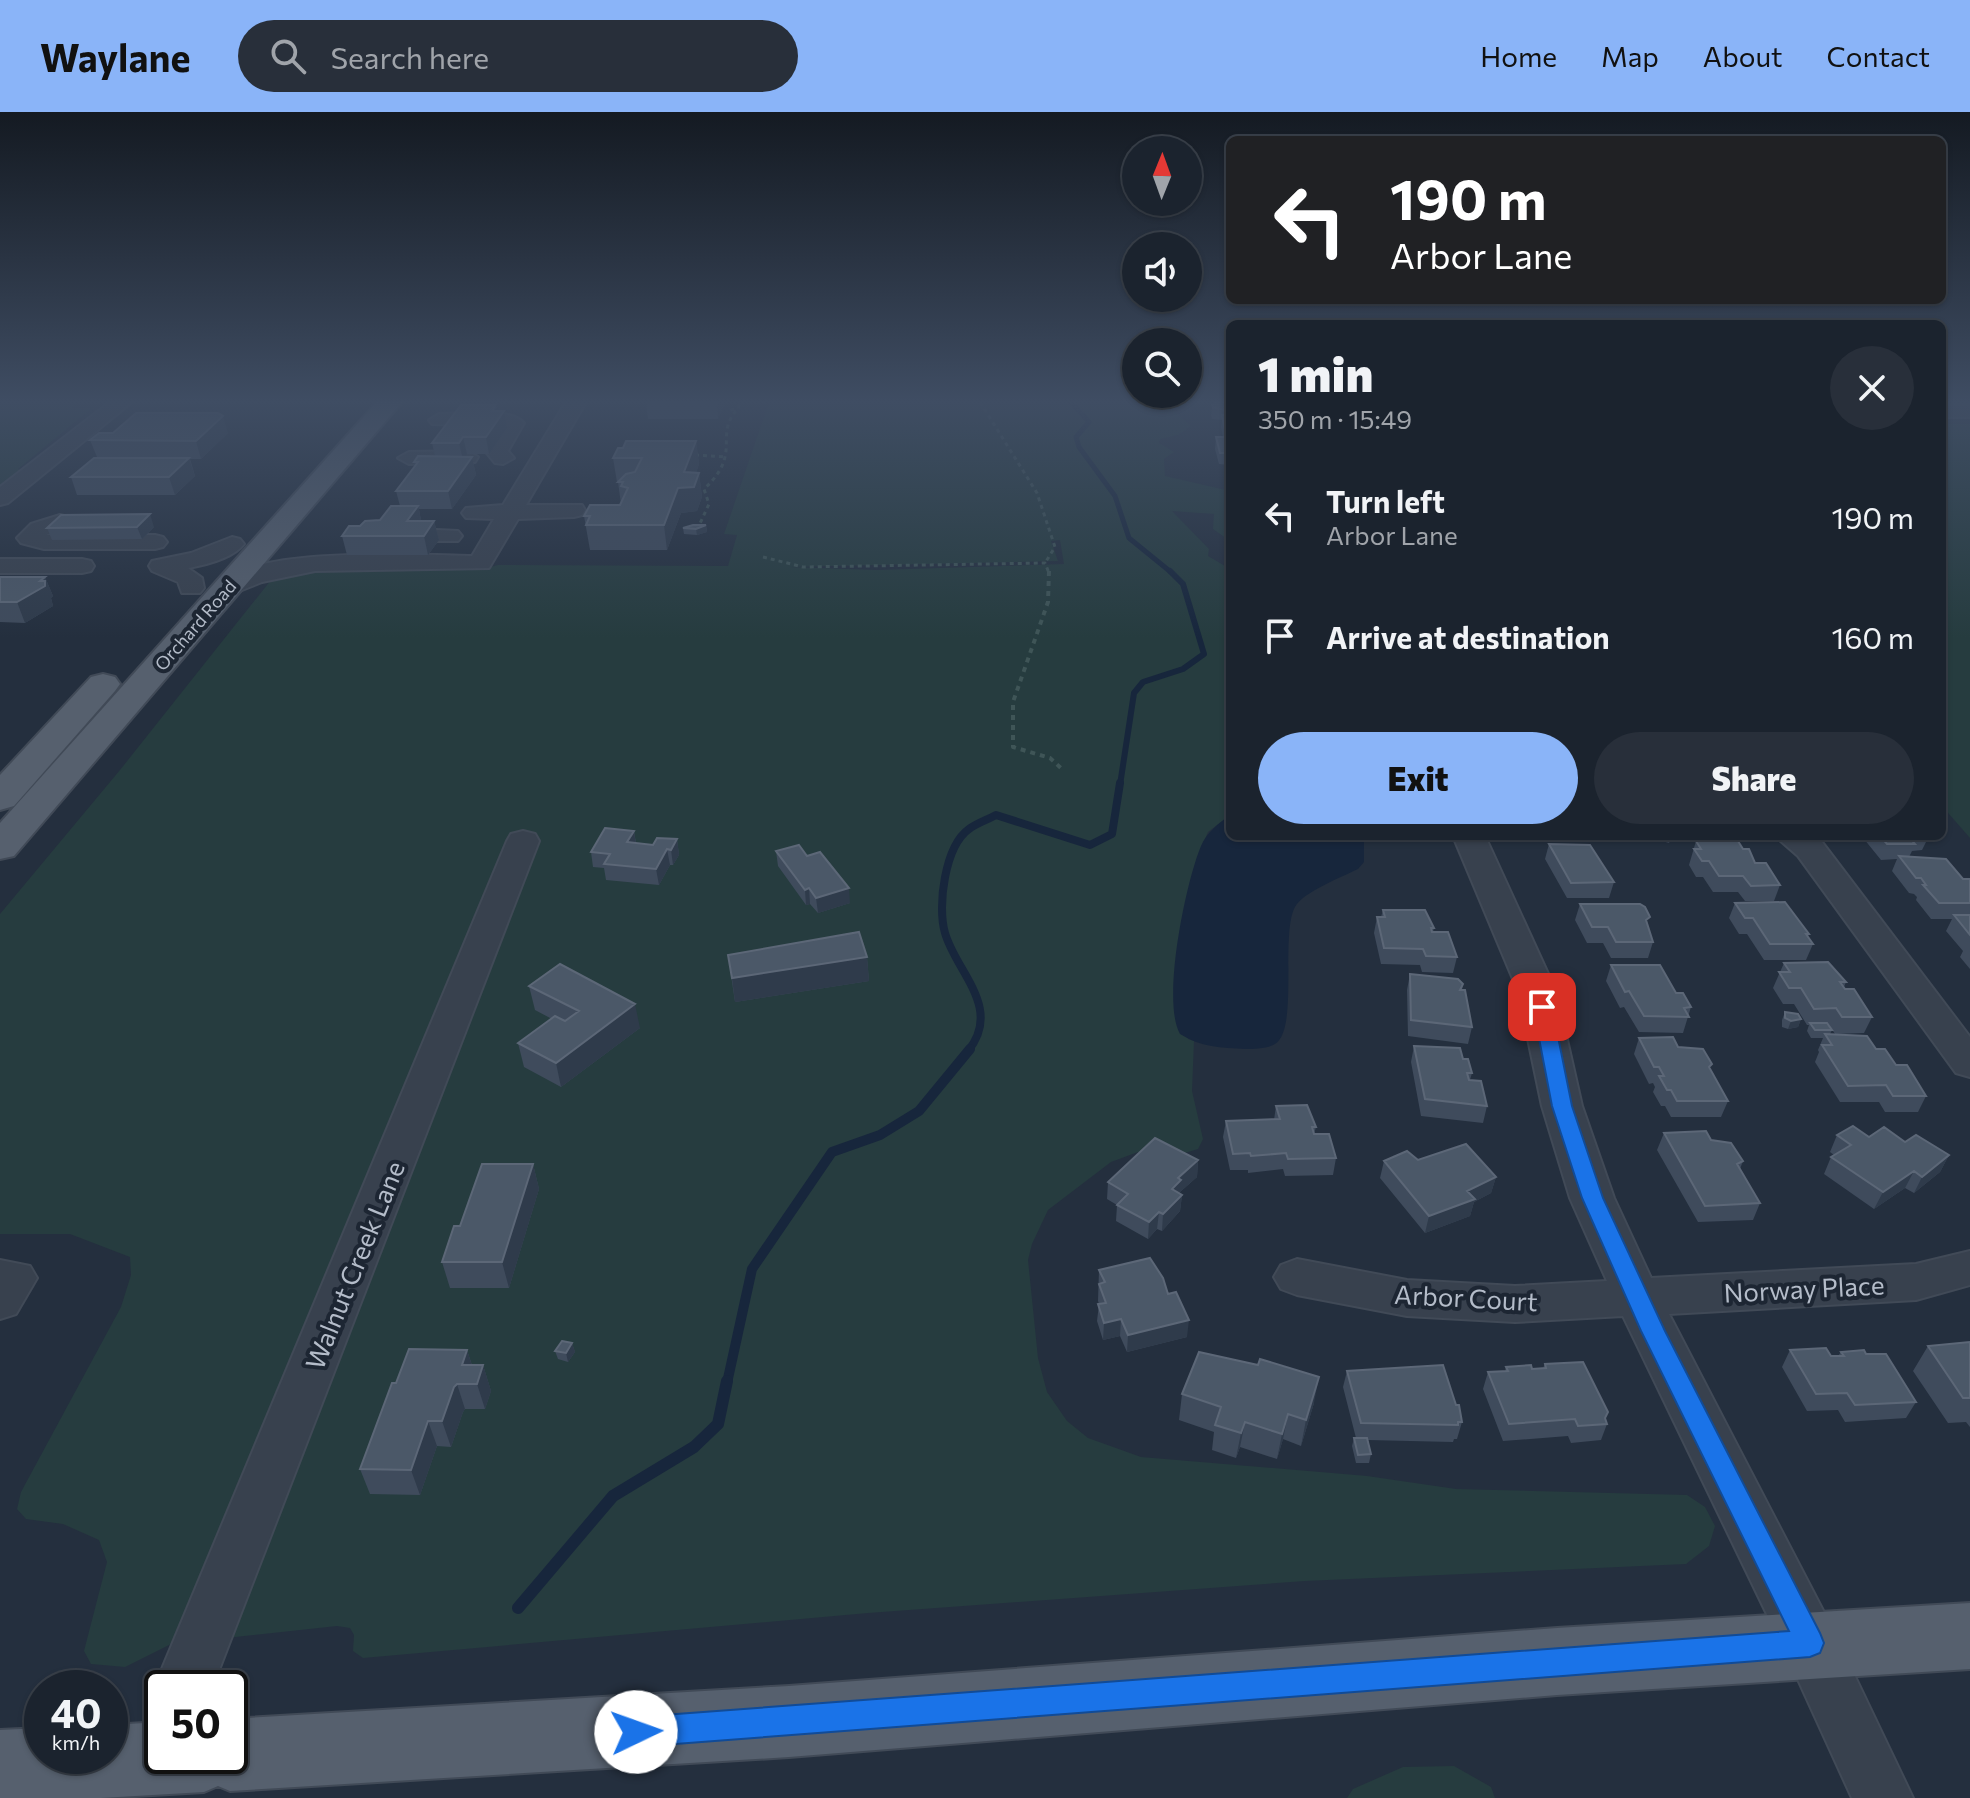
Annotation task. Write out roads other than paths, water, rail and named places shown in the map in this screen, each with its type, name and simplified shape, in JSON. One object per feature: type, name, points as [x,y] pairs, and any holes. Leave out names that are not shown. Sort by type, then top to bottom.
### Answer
[{"type":"main road","name":"Orchard Road","points":[[1,796],[290,481]]},
{"type":"main road","name":"Orchard Road","points":[[0,847],[321,481]]},
{"type":"main road","points":[[248,1754],[838,1719],[1303,1680],[1810,1643],[1970,1636]]},
{"type":"main road","points":[[0,1767],[144,1755]]},
{"type":"street","points":[[0,498],[22,481]]},
{"type":"street","points":[[227,588],[249,576],[301,565],[480,563],[529,481]]},
{"type":"street","points":[[441,533],[511,512],[574,510]]},
{"type":"street","points":[[60,522],[39,529],[29,538],[198,559],[232,544]]},
{"type":"street","points":[[266,543],[268,553],[274,558],[301,565]]},
{"type":"street","points":[[0,586],[33,586],[74,548]]},
{"type":"street","points":[[0,566],[55,566],[158,554],[190,578],[191,588]]},
{"type":"street","points":[[1471,840],[1532,975],[1542,1007],[1562,1106],[1581,1167],[1637,1297],[1810,1643],[1883,1798]]},
{"type":"street","points":[[1797,840],[1810,849],[1970,1064]]},
{"type":"street","name":"Walnut Creek Lane","points":[[190,1670],[523,841]]},
{"type":"street","name":"Norway Place","points":[[1637,1297],[1916,1282],[1970,1268]]},
{"type":"street","name":"Arbor Court","points":[[1297,1277],[1407,1298],[1515,1304],[1637,1297]]},
{"type":"street","points":[[0,1278],[14,1278],[0,1301]]},
{"type":"water","points":[[1226,818],[1226,840],[1364,840],[1364,862],[1358,869],[1314,890],[1295,907],[1289,938],[1286,1020],[1282,1035],[1268,1047],[1245,1049],[1195,1042],[1180,1034],[1175,1018],[1174,969],[1183,912],[1195,863],[1203,841]]},
{"type":"waterway","points":[[1104,481],[1115,496],[1129,538],[1172,573]]},
{"type":"waterway","points":[[1120,785],[1134,693],[1143,682],[1183,669],[1204,654],[1183,584],[1172,573]]},
{"type":"waterway","points":[[968,1051],[978,1035],[981,1020],[979,1005],[945,933],[942,908],[945,877],[954,849],[969,829],[996,815],[1090,845],[1112,834],[1120,783]]},
{"type":"waterway","points":[[727,1383],[752,1269],[832,1152],[880,1135],[919,1111],[970,1049]]},
{"type":"waterway","points":[[518,1608],[613,1496],[694,1447],[718,1424],[727,1381]]}]
